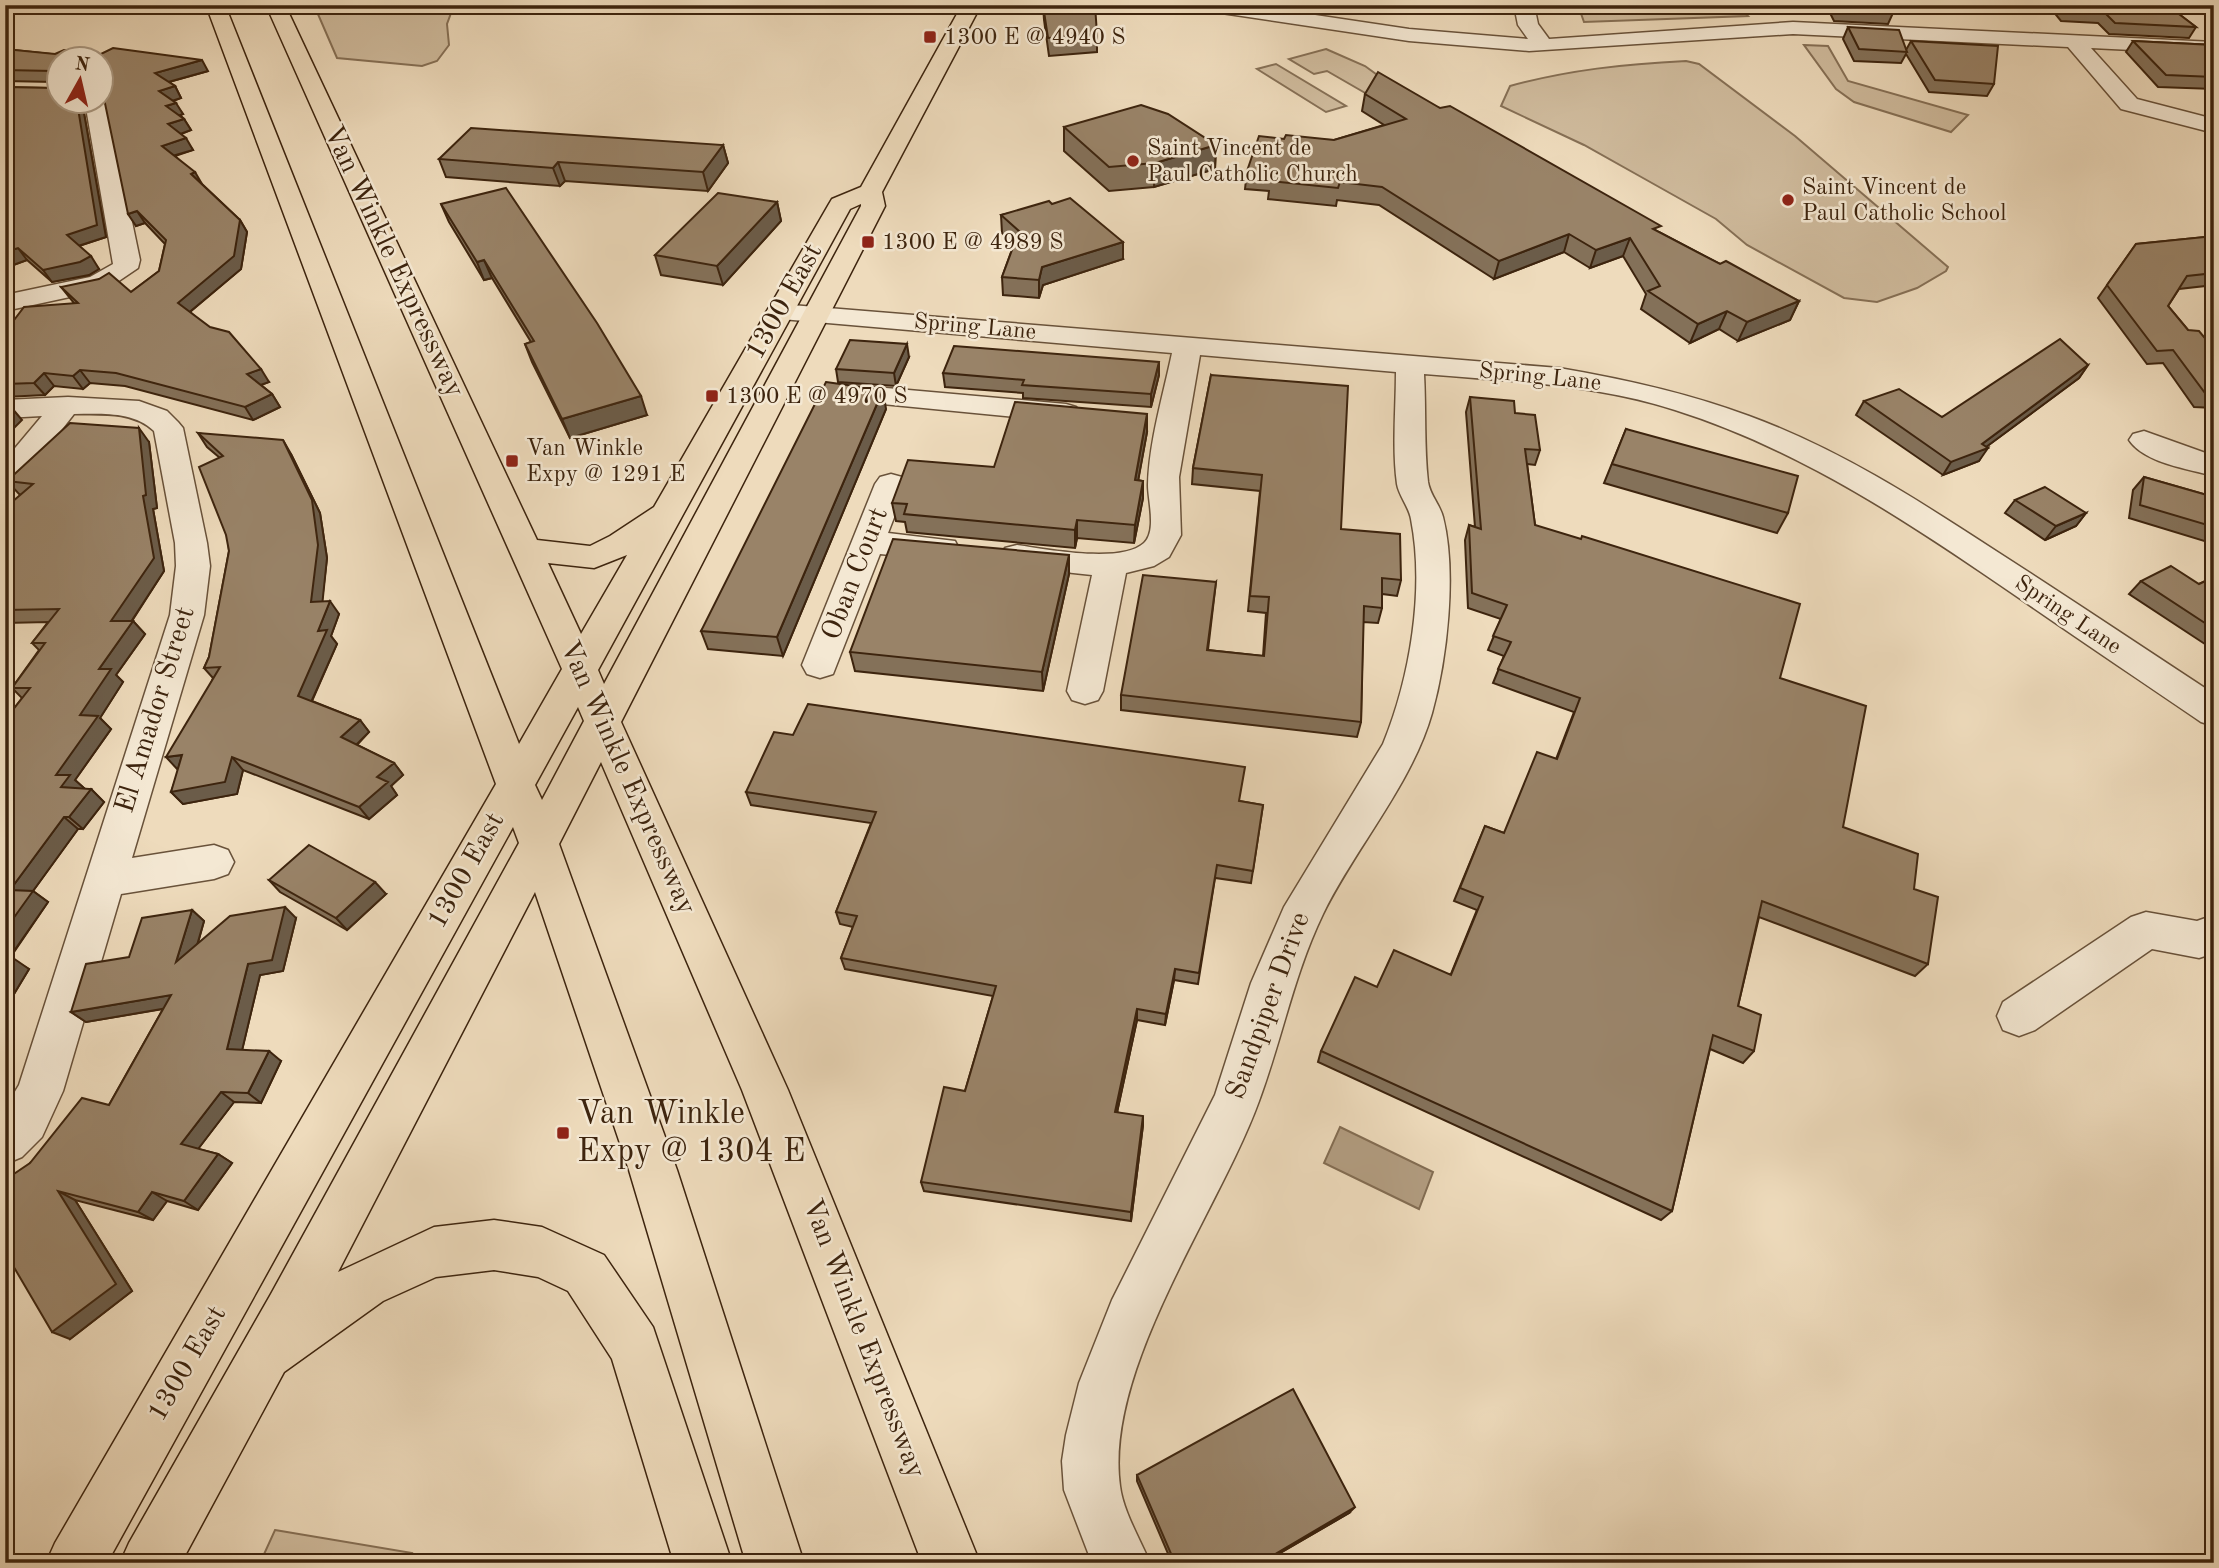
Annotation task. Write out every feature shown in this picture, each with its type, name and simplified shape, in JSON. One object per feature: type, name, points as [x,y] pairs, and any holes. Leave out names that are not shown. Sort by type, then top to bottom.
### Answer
[{"type":"main road","points":[[215,5],[539,844],[653,1170],[775,1563]]},
{"type":"main road","name":"Van Winkle Expressway","points":[[275,5],[603,721],[765,1090],[951,1563]]},
{"type":"main road","name":"1300 East","points":[[75,1563],[841,204],[870,192],[972,5]]},
{"type":"main road","name":"1300 East","points":[[149,1563],[309,1275],[539,844],[873,206],[870,192]]},
{"type":"main road","points":[[524,551],[594,557],[622,544],[670,509]]},
{"type":"main road","points":[[256,1368],[284,1342],[365,1283],[434,1252],[494,1245],[542,1252],[586,1273],[634,1346],[703,1563]]},
{"type":"street","points":[[1208,5],[1464,40],[1543,45],[1756,28],[2214,48]]},
{"type":"street","points":[[1524,5],[1528,25],[1543,45]]},
{"type":"street","points":[[1949,15],[1957,35]]},
{"type":"street","points":[[2074,41],[2129,104],[2214,125]]},
{"type":"street","points":[[8,307],[107,280],[127,264],[99,116]]},
{"type":"street","name":"Spring Lane","points":[[779,312],[1549,376],[1633,388],[1705,408],[1769,432],[1825,459],[1924,519],[2214,712]]},
{"type":"street","points":[[868,541],[1111,565],[1143,558],[1163,541],[1166,529],[1161,421],[1188,345]]},
{"type":"street","name":"Sandpiper Drive","points":[[1121,1563],[1092,1490],[1090,1461],[1093,1435],[1106,1383],[1130,1318],[1236,1101],[1273,983],[1305,907],[1400,748],[1413,715],[1428,652],[1433,568],[1427,517],[1413,486],[1410,364]]},
{"type":"street","points":[[841,393],[1095,415]]},
{"type":"street","points":[[5,481],[64,407]]},
{"type":"street","name":"El Amador Street","points":[[5,409],[135,408],[157,415],[168,428],[191,543],[193,566],[187,615],[40,1091],[25,1121],[5,1141]]},
{"type":"street","points":[[2144,440],[2172,454],[2214,466]]},
{"type":"street","name":"Oban Court","points":[[820,665],[891,484]]},
{"type":"street","points":[[1086,691],[1111,565]]},
{"type":"street","points":[[104,880],[214,862]]},
{"type":"street","points":[[2019,1016],[2146,930],[2190,939],[2207,938],[2214,933]]},
{"type":"shaded area","points":[[314,5],[454,5],[447,24],[449,45],[437,61],[422,66],[337,58]]},
{"type":"shaded area","points":[[1578,5],[1737,5],[1748,16],[1584,22]]},
{"type":"shaded area","points":[[1804,45],[1828,46],[1848,81],[1968,115],[1951,132],[1854,102],[1836,89]]},
{"type":"shaded area","points":[[1326,49],[1365,66],[1380,77],[1367,94],[1327,71],[1314,74],[1289,59]]},
{"type":"shaded area","points":[[1686,61],[1699,64],[1795,136],[1948,267],[1946,271],[1917,288],[1877,302],[1844,298],[1747,245],[1716,219],[1643,178],[1584,145],[1501,106],[1510,86],[1532,80],[1597,69]]},
{"type":"shaded area","points":[[1276,64],[1346,106],[1326,112],[1257,69]]},
{"type":"shaded area","points":[[1340,1127],[1433,1172],[1419,1209],[1324,1163]]},
{"type":"shaded area","points":[[275,1530],[412,1553],[408,1563],[260,1563]]},
{"type":"building","points":[[1043,5],[1095,5],[1097,34],[1048,38]]},
{"type":"building","points":[[1836,5],[1890,5],[1893,13],[1839,11]]},
{"type":"building","points":[[2063,5],[2167,5],[2196,27],[2115,23],[2104,12],[2067,10]]},
{"type":"building","points":[[1848,27],[1899,30],[1907,52],[1859,49]]},
{"type":"building","points":[[1911,41],[1998,46],[1994,84],[1935,80]]},
{"type":"building","points":[[2133,41],[2214,45],[2214,77],[2166,75]]},
{"type":"building","points":[[116,48],[202,60],[155,73],[175,86],[159,91],[176,103],[166,106],[184,119],[168,124],[186,138],[162,146],[195,172],[191,174],[240,220],[234,256],[178,303],[210,327],[229,332],[261,369],[247,374],[272,394],[245,407],[116,373],[80,370],[73,376],[44,373],[34,383],[5,384],[5,332],[24,307],[78,303],[61,287],[99,279],[109,273],[131,292],[159,271],[166,240],[137,211],[128,214],[108,116],[116,116]]},
{"type":"building","points":[[5,49],[46,53],[46,71],[5,70]]},
{"type":"building","points":[[1378,72],[1440,108],[1450,106],[1661,226],[1653,229],[1720,264],[1726,261],[1799,301],[1747,322],[1727,311],[1698,324],[1648,291],[1660,286],[1630,238],[1596,250],[1569,234],[1499,261],[1382,187],[1340,182],[1338,188],[1270,181],[1273,173],[1247,171],[1259,136],[1284,139],[1286,135],[1334,140],[1406,119],[1365,94]]},
{"type":"building","points":[[5,87],[46,88],[46,116],[79,116],[97,225],[67,235],[91,256],[80,262],[43,270],[18,248],[5,252]]},
{"type":"building","points":[[1141,105],[1168,114],[1216,145],[1155,163],[1109,167],[1064,127]]},
{"type":"building","points":[[471,128],[723,145],[703,172],[558,162],[553,168],[439,159]]},
{"type":"building","points":[[506,188],[597,323],[641,396],[562,419],[525,344],[534,341],[484,260],[477,262],[441,204]]},
{"type":"building","points":[[718,193],[777,202],[717,266],[655,255]]},
{"type":"building","points":[[1070,198],[1123,242],[1042,267],[1039,280],[1002,277],[1019,231],[1001,215],[1049,201],[1052,204]]},
{"type":"building","points":[[2214,236],[2214,273],[2187,276],[2168,306],[2188,330],[2199,331],[2214,349],[2214,394],[2205,393],[2173,350],[2157,351],[2107,285],[2136,244]]},
{"type":"building","points":[[2060,339],[2088,365],[1982,444],[1988,448],[1951,462],[1864,401],[1899,389],[1942,417]]},
{"type":"building","points":[[850,340],[907,344],[894,373],[836,369]]},
{"type":"building","points":[[954,346],[1159,362],[1151,394],[1022,385],[1024,380],[943,373]]},
{"type":"building","points":[[1211,375],[1348,386],[1341,529],[1400,534],[1401,580],[1382,578],[1382,608],[1364,606],[1361,722],[1121,695],[1143,575],[1216,582],[1207,650],[1264,656],[1269,597],[1250,596],[1262,475],[1193,468]]},
{"type":"building","points":[[826,382],[883,390],[777,637],[701,631]]},
{"type":"building","points":[[1470,397],[1514,401],[1515,413],[1535,415],[1540,450],[1525,449],[1535,525],[1581,539],[1582,536],[1800,604],[1780,678],[1866,706],[1843,827],[1918,854],[1914,889],[1938,897],[1928,964],[1762,901],[1738,1006],[1761,1015],[1754,1051],[1713,1035],[1672,1211],[1321,1051],[1355,977],[1377,987],[1394,950],[1451,975],[1483,897],[1460,888],[1485,826],[1504,833],[1537,752],[1557,759],[1580,698],[1498,669],[1511,642],[1493,636],[1507,605],[1472,593],[1469,525],[1481,529]]},
{"type":"building","points":[[1015,402],[1147,414],[1135,480],[1143,481],[1135,525],[1077,520],[1075,530],[904,514],[907,504],[892,503],[908,460],[994,467]]},
{"type":"building","points":[[70,423],[139,428],[146,495],[143,496],[154,558],[111,621],[133,621],[99,669],[111,669],[80,715],[98,716],[56,775],[70,775],[61,787],[91,789],[69,817],[64,817],[10,890],[33,891],[5,930],[5,720],[30,688],[12,688],[45,643],[32,643],[59,609],[5,610],[5,508],[33,484],[7,481]]},
{"type":"building","points":[[1626,429],[1798,476],[1788,513],[1612,464]]},
{"type":"building","points":[[198,433],[283,440],[312,500],[318,545],[311,602],[330,601],[318,631],[327,630],[298,696],[360,720],[341,737],[394,763],[377,777],[388,782],[359,807],[232,757],[225,782],[171,792],[182,755],[166,757],[220,667],[204,668],[209,657],[229,551],[226,535],[199,467],[223,456]]},
{"type":"building","points":[[2144,477],[2214,497],[2214,527],[2140,505]]},
{"type":"building","points":[[2045,487],[2086,513],[2056,526],[2015,500]]},
{"type":"building","points":[[893,539],[1069,555],[1042,672],[850,652]]},
{"type":"building","points":[[2171,566],[2199,584],[2214,577],[2214,629],[2141,581]]},
{"type":"building","points":[[808,704],[1245,767],[1239,801],[1263,805],[1253,871],[1217,865],[1199,973],[1175,969],[1166,1014],[1137,1009],[1115,1112],[1143,1116],[1131,1212],[921,1182],[944,1087],[965,1091],[996,986],[841,958],[857,916],[836,912],[876,812],[746,792],[774,732],[793,735]]},
{"type":"building","points":[[309,845],[375,882],[336,918],[269,880]]},
{"type":"building","points":[[285,907],[272,960],[248,964],[227,1049],[269,1051],[248,1093],[221,1092],[181,1144],[218,1154],[184,1201],[152,1192],[138,1212],[58,1191],[116,1284],[52,1332],[5,1252],[5,1180],[30,1163],[82,1098],[109,1105],[171,995],[71,1012],[86,964],[129,957],[142,918],[192,910],[176,962],[230,916]]},
{"type":"building","points":[[5,958],[13,958],[5,971]]},
{"type":"building","points":[[1293,1389],[1355,1507],[1260,1563],[1175,1563],[1137,1475]]},
{"type":"place","name":"1300 E @ 4940 S","points":[[930,37]]},
{"type":"place","name":"Saint Vincent de Paul Catholic Church","points":[[1133,161]]},
{"type":"place","name":"Saint Vincent de Paul Catholic School","points":[[1788,200]]},
{"type":"place","name":"1300 E @ 4989 S","points":[[868,242]]},
{"type":"place","name":"1300 E @ 4970 S","points":[[712,396]]},
{"type":"place","name":"Van Winkle Expy @ 1291 E","points":[[512,461]]},
{"type":"place","name":"Van Winkle Expy @ 1304 E","points":[[563,1133]]}]
